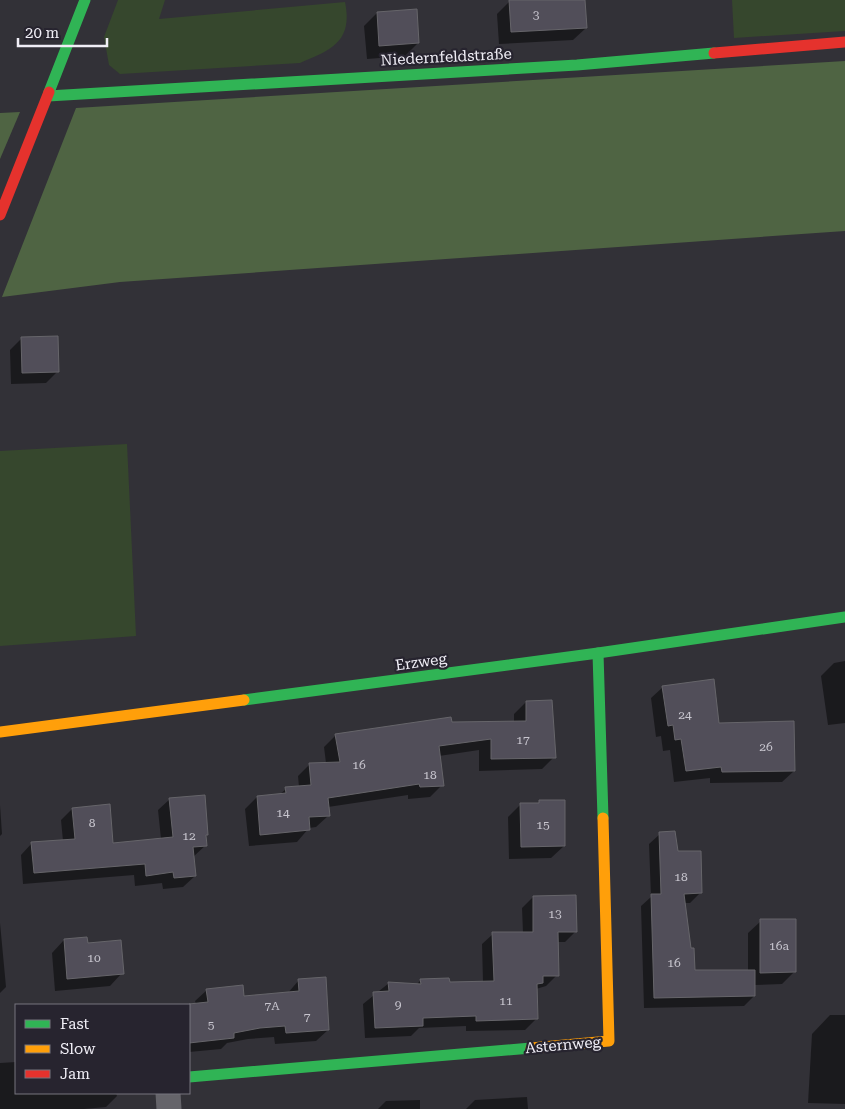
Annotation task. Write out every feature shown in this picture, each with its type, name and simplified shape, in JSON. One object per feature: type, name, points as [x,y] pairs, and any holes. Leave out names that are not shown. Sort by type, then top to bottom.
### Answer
[{"type":"street","points":[[0,215],[85,0]]},
{"type":"street","name":"Niedernfeldstraße","points":[[48,96],[577,64],[845,42]]},
{"type":"street","name":"Erzweg","points":[[0,732],[598,653],[845,617]]},
{"type":"street","name":"Asternweg","points":[[190,1077],[609,1041],[598,653]]},
{"type":"street","points":[[168,1094],[169,1109]]},
{"type":"green space","points":[[118,0],[165,0],[159,19],[345,2],[347,15],[343,35],[338,42],[322,53],[300,63],[120,74],[109,65],[104,37]]},
{"type":"green space","points":[[732,0],[845,0],[845,31],[734,38]]},
{"type":"green space","points":[[845,61],[845,231],[120,282],[2,297],[76,108]]},
{"type":"green space","points":[[20,112],[0,159],[0,113]]},
{"type":"green space","points":[[127,444],[136,636],[0,646],[0,451]]},
{"type":"building","points":[[509,0],[585,0],[587,28],[511,32]]},
{"type":"building","points":[[417,9],[419,43],[379,46],[377,12]]},
{"type":"building","points":[[58,336],[59,372],[22,373],[21,337]]},
{"type":"building","points":[[714,679],[719,723],[794,721],[795,771],[722,772],[721,767],[686,771],[681,739],[675,740],[673,725],[668,726],[662,686]]},
{"type":"building","points":[[552,700],[556,758],[491,759],[491,739],[439,746],[444,786],[420,787],[419,784],[328,798],[330,816],[309,817],[310,830],[260,835],[257,796],[286,793],[285,787],[311,785],[309,763],[340,762],[335,734],[451,717],[452,722],[526,721],[526,701]]},
{"type":"building","points":[[205,795],[207,846],[193,847],[196,876],[174,878],[173,872],[146,876],[145,864],[34,873],[31,842],[75,839],[72,808],[110,804],[113,843],[173,837],[169,798]]},
{"type":"building","points":[[539,800],[565,800],[565,846],[521,847],[520,803],[539,803]]},
{"type":"building","points":[[675,831],[678,851],[701,851],[702,893],[684,894],[691,948],[694,948],[695,970],[755,970],[755,996],[654,998],[651,894],[661,894],[659,832]]},
{"type":"building","points":[[576,895],[577,932],[558,932],[559,976],[543,976],[543,983],[537,984],[538,1019],[476,1021],[476,1016],[423,1018],[423,1026],[375,1028],[373,992],[389,991],[388,982],[421,984],[420,979],[449,978],[450,982],[494,981],[492,932],[533,932],[533,896]]},
{"type":"building","points":[[760,919],[796,919],[796,972],[760,973]]},
{"type":"building","points":[[87,937],[88,943],[121,940],[124,974],[67,979],[64,939]]},
{"type":"building","points":[[326,977],[329,1030],[286,1033],[285,1026],[260,1028],[234,1033],[234,1038],[190,1043],[189,1004],[208,1002],[206,989],[243,985],[244,996],[299,991],[298,979]]},
{"type":"traffic: fast","points":[[49,92],[85,0]]},
{"type":"traffic: fast","points":[[48,96],[577,65],[714,53]]},
{"type":"traffic: fast","points":[[244,700],[598,653],[845,617]]},
{"type":"traffic: fast","points":[[598,653],[603,818]]},
{"type":"traffic: fast","points":[[190,1077],[531,1048]]},
{"type":"traffic: slow","points":[[0,732],[244,700]]},
{"type":"traffic: slow","points":[[531,1048],[609,1041],[603,818]]},
{"type":"traffic: jam","points":[[714,53],[845,42]]},
{"type":"traffic: jam","points":[[0,215],[49,92]]}]
